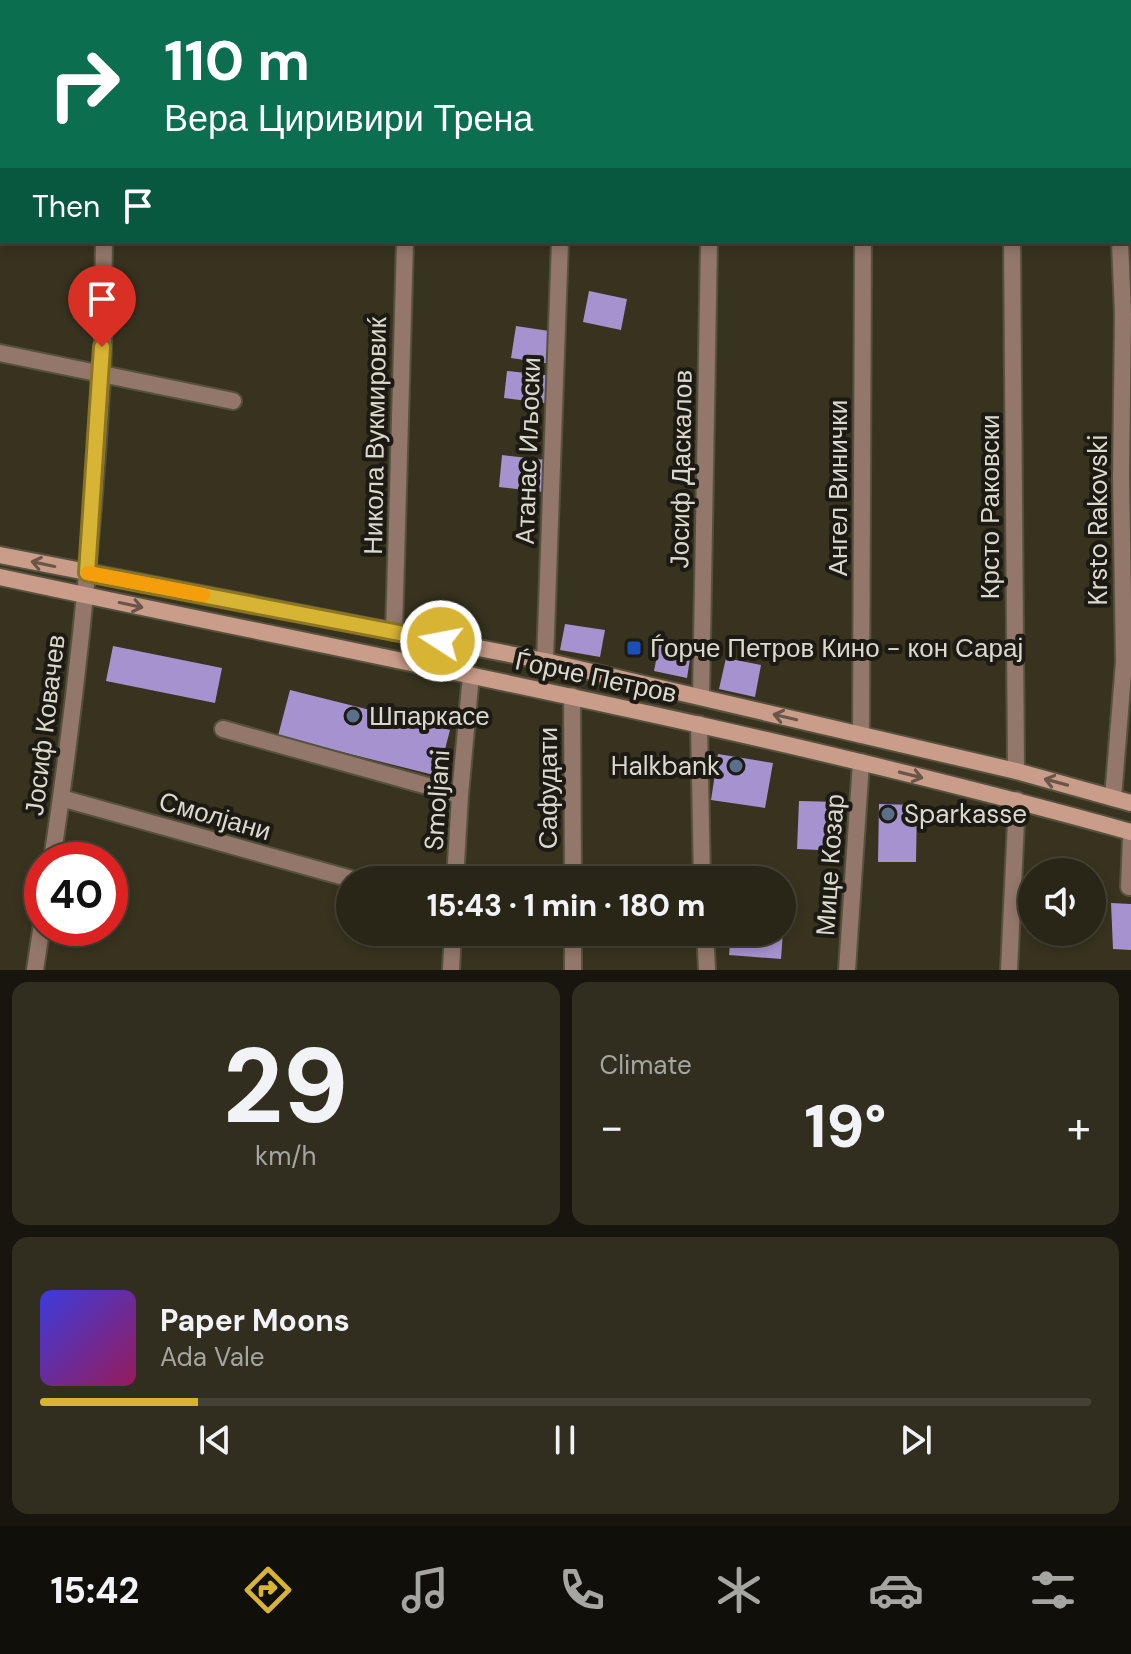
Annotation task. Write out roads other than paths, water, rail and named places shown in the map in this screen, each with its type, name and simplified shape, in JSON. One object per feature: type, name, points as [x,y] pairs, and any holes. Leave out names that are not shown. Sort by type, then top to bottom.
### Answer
[{"type":"street","name":"Јосиф Ковачев","points":[[55,842],[87,573],[102,374],[104,244]]},
{"type":"street","name":"Никола Вукмировиќ","points":[[394,632],[405,244]]},
{"type":"street","name":"Aтанас Иљоски","points":[[545,661],[560,244]]},
{"type":"street","name":"Јосиф Даскалов","points":[[701,697],[709,244]]},
{"type":"street","name":"Ангел Винички","points":[[861,735],[863,244]]},
{"type":"street","name":"Крсто Раковски","points":[[1012,244],[1016,771]]},
{"type":"street","name":"Krsto Rakovski","points":[[1113,798],[1124,662],[1121,476],[1127,314],[1120,244]]},
{"type":"street","points":[[0,353],[233,401]]},
{"type":"street","name":"Ѓорче Петров","points":[[0,555],[545,661],[1016,771],[1131,803]]},
{"type":"street","name":"Ѓорче Петров","points":[[0,577],[699,724],[1017,800],[1131,832]]},
{"type":"street","name":"Smoljani","points":[[456,866],[471,675]]},
{"type":"street","name":"Сафудати","points":[[572,696],[573,866]]},
{"type":"street","points":[[699,724],[702,866]]},
{"type":"street","points":[[223,729],[460,795]]},
{"type":"street","name":"Мице Козар","points":[[847,970],[861,762]]},
{"type":"street","name":"Смолјани","points":[[61,798],[336,875]]},
{"type":"street","points":[[1009,970],[1017,800]]},
{"type":"street","points":[[1131,839],[1131,887]]},
{"type":"street","points":[[35,970],[39,946]]},
{"type":"street","points":[[451,970],[452,946]]},
{"type":"street","points":[[573,946],[573,970]]},
{"type":"street","points":[[706,946],[707,970]]},
{"type":"place","name":"Ѓорче Петров Кино - кон Сарај","points":[[634,648]]},
{"type":"place","name":"Шпаркасе","points":[[353,716]]},
{"type":"place","name":"Halkbank","points":[[736,766]]},
{"type":"place","name":"Sparkasse","points":[[888,814]]}]
